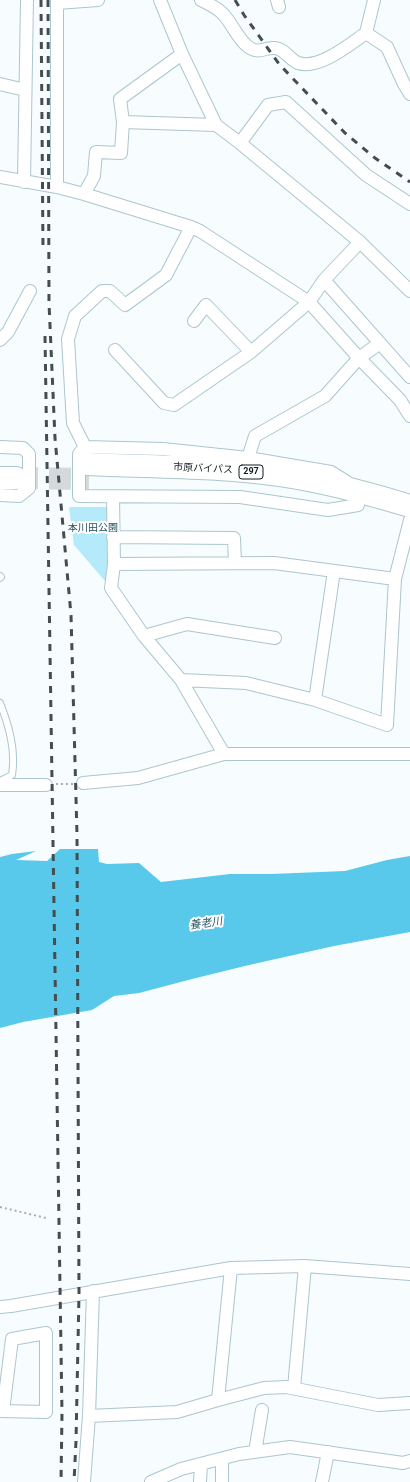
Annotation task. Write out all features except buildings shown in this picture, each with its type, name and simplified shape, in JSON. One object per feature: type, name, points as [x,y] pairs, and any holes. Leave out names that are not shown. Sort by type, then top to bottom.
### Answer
[{"type":"highway","name":"市原バイパス","points":[[87,463],[233,470],[281,475],[360,498],[410,506]]},
{"type":"highway","name":"市原バイパス","points":[[360,498],[410,520]]},
{"type":"street","points":[[24,182],[27,0]]},
{"type":"street","points":[[57,187],[57,2],[98,0]]},
{"type":"street","points":[[160,0],[182,54],[216,125],[360,242],[409,286]]},
{"type":"street","points":[[201,0],[215,7],[224,14],[242,41],[248,46],[255,50],[275,48],[285,53],[291,60],[300,64],[314,63],[330,57],[366,33],[374,0]]},
{"type":"street","points":[[366,33],[387,47],[410,94]]},
{"type":"street","points":[[84,194],[94,176],[96,152],[120,153],[123,122],[120,99],[182,54]]},
{"type":"street","points":[[0,84],[25,90]]},
{"type":"street","points":[[240,143],[268,105],[286,102],[366,175],[410,204]]},
{"type":"street","points":[[123,122],[216,125]]},
{"type":"street","points":[[0,177],[57,187],[84,194],[191,227],[309,302],[359,358],[400,400],[410,416]]},
{"type":"street","points":[[87,463],[73,423],[68,339],[75,316],[102,291],[110,292],[125,305],[166,275],[191,227]]},
{"type":"street","points":[[115,350],[164,403],[174,405],[251,352],[309,302],[324,280],[360,242]]},
{"type":"street","points":[[324,280],[410,377]]},
{"type":"street","points":[[0,340],[8,332],[30,292]]},
{"type":"street","points":[[194,321],[206,305],[251,352]]},
{"type":"street","points":[[248,458],[255,436],[325,396],[359,358],[380,343]]},
{"type":"street","points":[[0,447],[23,448],[29,454],[29,488],[19,496],[0,495]]},
{"type":"street","points":[[163,449],[248,458],[331,472],[360,498],[328,510],[240,497],[78,496],[79,454],[87,463],[163,449]]},
{"type":"street","points":[[113,497],[114,564],[111,588],[144,636],[181,680],[224,754]]},
{"type":"street","points":[[181,680],[246,682],[315,700],[388,725],[396,579],[410,520]]},
{"type":"street","points":[[113,537],[234,538],[235,563]]},
{"type":"street","points":[[114,564],[274,563],[396,579]]},
{"type":"street","points":[[315,700],[334,571]]},
{"type":"street","points":[[144,636],[187,624],[275,638]]},
{"type":"street","points":[[83,783],[138,778],[224,754],[410,754]]},
{"type":"street","points":[[0,785],[49,784]]},
{"type":"street","points":[[294,1388],[306,1266]]},
{"type":"street","points":[[0,1307],[231,1268],[306,1266],[410,1274]]},
{"type":"street","points":[[218,1400],[231,1268]]},
{"type":"street","points":[[84,1482],[89,1416],[93,1291]]},
{"type":"street","points":[[46,1333],[46,1412],[1,1411],[12,1338],[46,1333]]},
{"type":"street","points":[[89,1416],[177,1412],[264,1388],[286,1387],[378,1404],[410,1403]]},
{"type":"street","points":[[255,1452],[262,1410]]},
{"type":"street","points":[[151,1482],[180,1470],[239,1454],[290,1447],[403,1463],[410,1461]]},
{"type":"street","points":[[322,1482],[328,1452]]},
{"type":"street","points":[[222,1459],[222,1482]]},
{"type":"street","points":[[200,1482],[201,1464]]},
{"type":"lane","points":[[0,703],[6,718],[13,746],[14,765],[12,775],[0,781]]},
{"type":"path","points":[[49,784],[83,783]]},
{"type":"path","points":[[0,1207],[46,1218]]},
{"type":"green space","name":"本川田公園","points":[[69,507],[114,507],[111,588],[74,545]]},
{"type":"water","name":"養老川","points":[[60,849],[98,849],[99,862],[107,864],[139,863],[161,882],[230,874],[345,871],[387,860],[410,856],[410,932],[334,946],[249,965],[139,993],[114,996],[92,1010],[23,1022],[0,1028],[0,857],[36,851],[16,860],[47,861]]},
{"type":"tunnel","points":[[16,478],[89,479]]},
{"type":"railway","points":[[41,0],[43,248]]},
{"type":"railway","points":[[48,0],[49,303],[55,438],[71,615],[77,835],[79,1294],[74,1482]]},
{"type":"railway","points":[[235,0],[279,64],[345,133],[375,158],[410,182]]},
{"type":"railway","points":[[45,336],[62,1413],[61,1482]]}]
